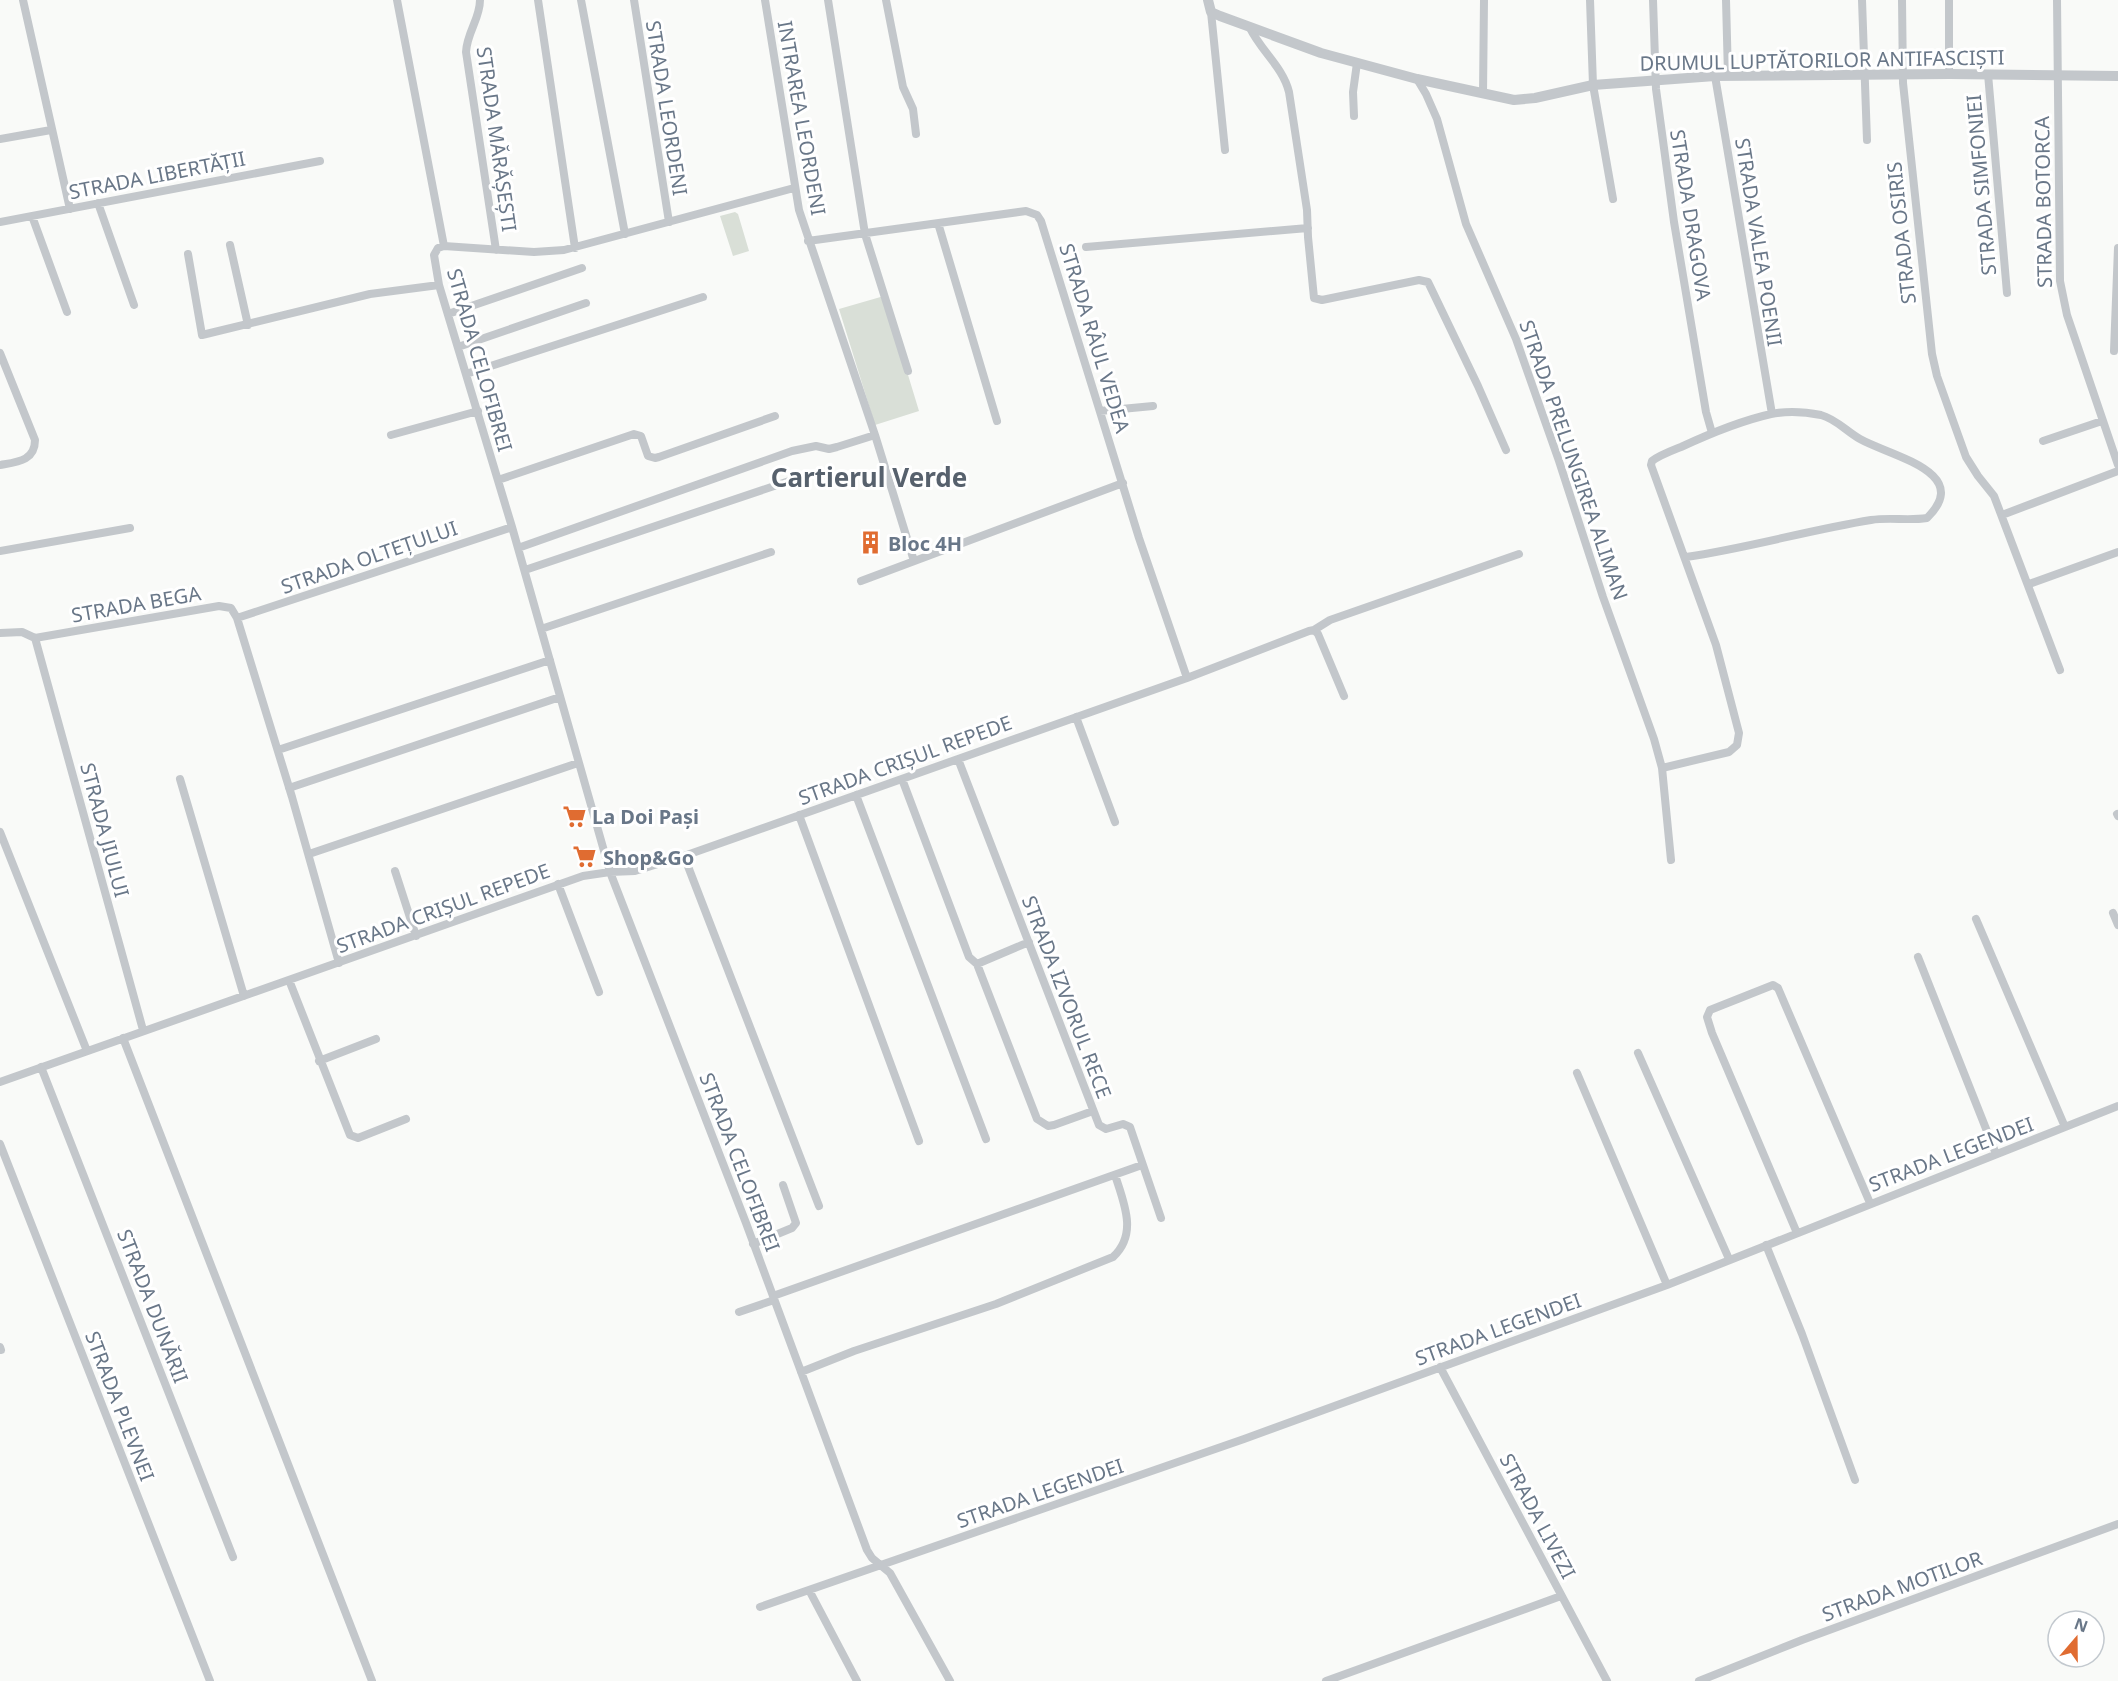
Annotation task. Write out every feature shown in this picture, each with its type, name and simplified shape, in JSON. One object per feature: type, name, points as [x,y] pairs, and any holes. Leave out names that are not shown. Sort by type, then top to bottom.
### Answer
[{"type":"street","points":[[23,0],[70,209]]},
{"type":"street","name":"STRADA CELOFIBREI","points":[[397,0],[444,246],[438,248],[434,255],[439,285],[525,570],[610,872],[753,1244],[867,1550],[872,1558],[890,1573],[950,1681]]},
{"type":"street","name":"STRADA MĂRĂȘEȘTI","points":[[480,0],[478,15],[467,39],[466,52],[496,250]]},
{"type":"street","points":[[537,0],[575,248]]},
{"type":"street","points":[[580,0],[625,234]]},
{"type":"street","name":"STRADA LEORDENI","points":[[634,0],[669,222]]},
{"type":"street","name":"INTRAREA LEORDENI","points":[[765,0],[794,188],[808,241],[875,435],[914,561]]},
{"type":"street","points":[[828,0],[865,234],[909,371]]},
{"type":"street","points":[[886,0],[903,87],[913,109],[916,134]]},
{"type":"street","points":[[1208,0],[1212,12],[1225,150]]},
{"type":"street","points":[[1483,94],[1484,0]]},
{"type":"street","points":[[1590,0],[1593,85],[1612,199]]},
{"type":"street","name":"STRADA DRAGOVA","points":[[1653,0],[1654,79],[1674,222],[1706,412],[1712,433]]},
{"type":"street","points":[[1726,0],[1728,76]]},
{"type":"street","points":[[1862,0],[1867,140]]},
{"type":"street","name":"STRADA OSIRIS","points":[[1902,0],[1903,74],[1928,332],[1937,376],[1966,458],[1994,496],[2002,515],[2060,670]]},
{"type":"street","points":[[1949,0],[1949,74]]},
{"type":"street","name":"STRADA BOTORCA","points":[[2056,0],[2060,281],[2067,315],[2118,465]]},
{"type":"street","name":"DRUMUL LUPTĂTORILOR ANTIFASCIȘTI","points":[[1212,12],[1321,53],[1417,79],[1483,94],[1524,100],[1593,85],[1715,76],[1863,74],[2118,76]]},
{"type":"street","points":[[1250,28],[1260,47],[1287,83],[1307,210],[1314,298],[1322,300],[1419,280],[1428,282],[1479,386],[1506,450]]},
{"type":"street","points":[[1354,116],[1353,92],[1357,63]]},
{"type":"street","name":"STRADA SIMFONIEI","points":[[1988,74],[2007,293]]},
{"type":"street","name":"STRADA VALEA POENII","points":[[1715,76],[1772,414]]},
{"type":"street","name":"STRADA PRELUNGIREA ALIMAN","points":[[1417,79],[1437,119],[1466,224],[1516,339],[1662,768],[1671,860]]},
{"type":"street","points":[[0,139],[51,130]]},
{"type":"street","name":"STRADA LIBERTĂȚII","points":[[0,222],[320,161]]},
{"type":"street","name":"STRADA MĂRĂȘEȘTI","points":[[444,246],[546,252],[575,248],[794,188]]},
{"type":"street","points":[[98,203],[134,305]]},
{"type":"street","name":"STRADA RÂUL VEDEA","points":[[938,223],[1026,211],[1038,215],[1139,538],[1187,678]]},
{"type":"street","points":[[32,216],[67,312]]},
{"type":"street","points":[[808,241],[938,223],[997,421]]},
{"type":"street","name":"STRADA RÂUL VEDEA","points":[[1086,247],[1308,228]]},
{"type":"street","points":[[230,245],[248,325]]},
{"type":"street","points":[[2114,351],[2118,248]]},
{"type":"street","points":[[188,254],[202,335],[370,294],[439,285]]},
{"type":"street","points":[[448,314],[582,268]]},
{"type":"street","points":[[466,374],[703,297]]},
{"type":"street","points":[[458,347],[586,303]]},
{"type":"street","points":[[0,353],[35,440],[35,446],[30,457],[23,461],[0,465]]},
{"type":"street","points":[[1101,411],[1152,406]]},
{"type":"street","points":[[391,435],[478,411]]},
{"type":"street","points":[[1662,768],[1730,752],[1737,745],[1740,733],[1716,645],[1652,465],[1655,459],[1712,433],[1772,414],[1822,415],[1838,422],[1860,439],[1925,469],[1941,484],[1941,494],[1937,505],[1927,518],[1874,520],[1686,556]]},
{"type":"street","points":[[498,480],[634,434],[640,436],[646,453],[655,458],[775,416]]},
{"type":"street","points":[[2043,441],[2102,421]]},
{"type":"street","points":[[518,548],[792,451],[816,446],[829,449],[875,435]]},
{"type":"street","points":[[2002,515],[2118,471]]},
{"type":"street","points":[[525,570],[798,478]]},
{"type":"street","points":[[861,581],[1123,483]]},
{"type":"street","name":"STRADA OLTEȚULUI","points":[[237,618],[512,527]]},
{"type":"street","points":[[0,551],[130,528]]},
{"type":"street","points":[[541,629],[771,552]]},
{"type":"street","points":[[2029,584],[2118,552]]},
{"type":"street","name":"STRADA CRIȘUL REPEDE","points":[[0,1082],[558,884],[583,876],[635,871],[684,856],[1187,678],[1314,630],[1329,620],[1519,554]]},
{"type":"street","name":"STRADA BEGA","points":[[35,638],[219,606],[231,608],[237,618]]},
{"type":"street","points":[[237,618],[290,788],[339,963]]},
{"type":"street","points":[[1314,630],[1318,634],[1344,696]]},
{"type":"street","points":[[0,633],[22,632],[35,638]]},
{"type":"street","name":"STRADA JIULUI","points":[[35,638],[143,1030]]},
{"type":"street","points":[[278,750],[550,660]]},
{"type":"street","points":[[290,788],[560,697]]},
{"type":"street","points":[[1076,717],[1115,822]]},
{"type":"street","name":"STRADA IZVORUL RECE","points":[[958,759],[1093,1111],[1103,1128],[1123,1124],[1130,1127],[1161,1218]]},
{"type":"street","points":[[309,854],[578,764]]},
{"type":"street","points":[[180,779],[244,996]]},
{"type":"street","points":[[902,779],[969,957],[977,964],[1036,1119],[1048,1126],[1093,1111]]},
{"type":"street","points":[[856,795],[986,1139]]},
{"type":"street","points":[[799,815],[919,1141]]},
{"type":"street","points":[[0,832],[87,1051]]},
{"type":"street","points":[[684,856],[819,1206]]},
{"type":"street","points":[[395,871],[416,936]]},
{"type":"street","points":[[558,884],[599,992]]},
{"type":"street","points":[[2113,913],[2118,925]]},
{"type":"street","points":[[1976,919],[2065,1127]]},
{"type":"street","points":[[977,964],[1029,942]]},
{"type":"street","points":[[1918,957],[1996,1154]]},
{"type":"street","points":[[289,980],[350,1135],[354,1138],[406,1119]]},
{"type":"street","points":[[1797,1233],[1712,1033],[1707,1017],[1710,1010],[1773,986],[1778,987],[1870,1203]]},
{"type":"street","points":[[123,1038],[372,1681]]},
{"type":"street","points":[[320,1061],[376,1040]]},
{"type":"street","points":[[1638,1053],[1729,1259]]},
{"type":"street","name":"STRADA DUNĂRII","points":[[41,1067],[233,1557]]},
{"type":"street","points":[[1577,1073],[1667,1285]]},
{"type":"street","name":"STRADA LEGENDEI","points":[[882,1566],[1234,1442],[1667,1285],[2118,1106]]},
{"type":"street","name":"STRADA PLEVNEI","points":[[0,1144],[210,1681]]},
{"type":"street","points":[[740,1312],[773,1298],[1142,1165]]},
{"type":"street","points":[[801,1372],[854,1351],[996,1304],[1113,1257],[1124,1244],[1128,1222],[1115,1175]]},
{"type":"street","points":[[753,1244],[792,1228],[796,1223],[783,1185]]},
{"type":"street","points":[[1766,1245],[1802,1334],[1855,1479]]},
{"type":"street","name":"STRADA LIVEZI","points":[[1440,1367],[1607,1681]]},
{"type":"street","name":"STRADA MOTILOR","points":[[1699,1681],[1802,1640],[2117,1526]]},
{"type":"street","points":[[760,1607],[882,1566]]},
{"type":"street","points":[[809,1590],[857,1681]]},
{"type":"street","points":[[1326,1681],[1561,1596]]},
{"type":"shaded area","points":[[735,212],[738,214],[749,251],[733,256],[720,216]]},
{"type":"shaded area","points":[[884,296],[919,411],[875,425],[839,309]]},
{"type":"place","name":"Bloc 4H","points":[[870,543]]},
{"type":"place","name":"La Doi Pași","points":[[574,816]]},
{"type":"place","name":"Shop&Go","points":[[585,857]]},
{"type":"district","name":"Cartierul Verde","points":[[869,477]]}]
